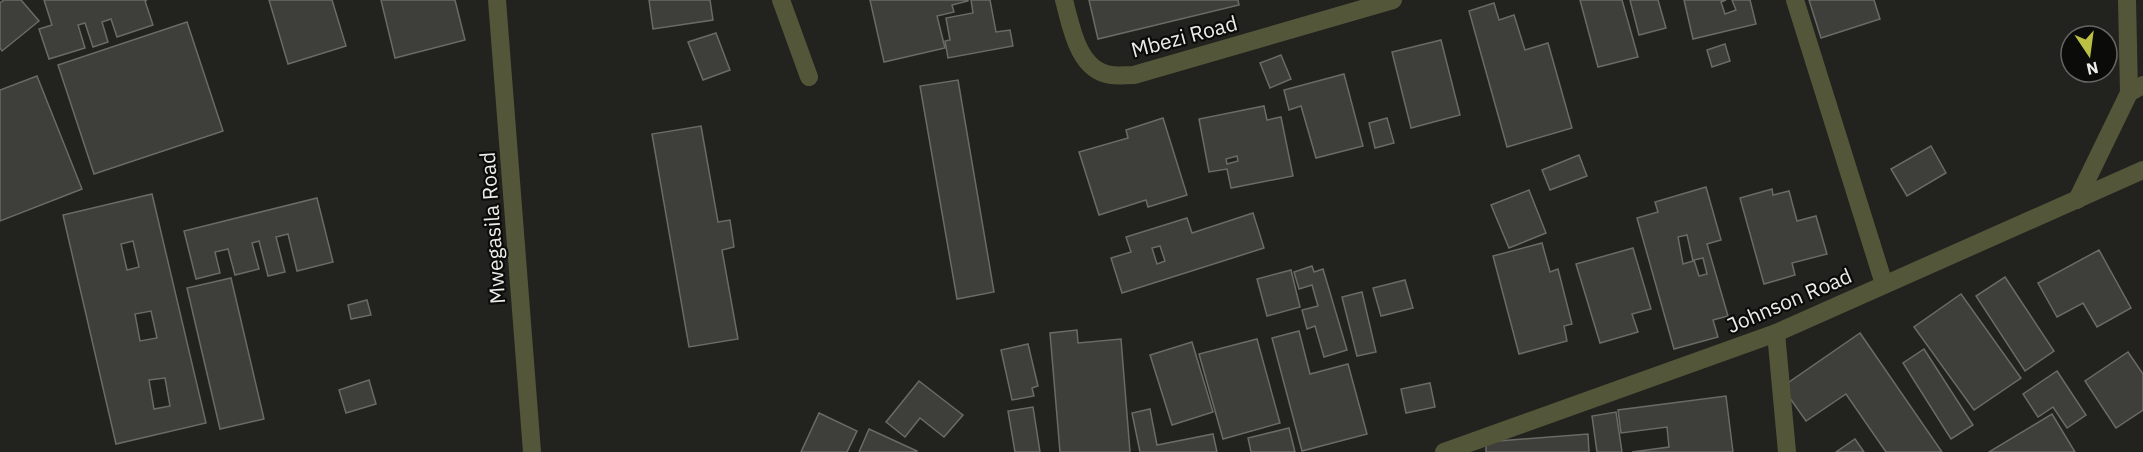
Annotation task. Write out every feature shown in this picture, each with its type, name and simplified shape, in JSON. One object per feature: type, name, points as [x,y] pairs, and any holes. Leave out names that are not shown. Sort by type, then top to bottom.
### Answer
[{"type":"street","name":"Mwegasila Road","points":[[497,0],[532,452]]},
{"type":"street","points":[[781,0],[809,77]]},
{"type":"street","name":"Mbezi Road","points":[[1064,0],[1074,36],[1088,64],[1108,75],[1134,75],[1393,0]]},
{"type":"street","points":[[1795,0],[1884,284]]},
{"type":"street","points":[[2077,200],[2136,89],[2127,0]]},
{"type":"street","name":"Johnson Road","points":[[1444,452],[1776,333],[2077,200],[2141,176]]},
{"type":"street","points":[[1776,333],[1787,452]]},
{"type":"building","points":[[4,0],[21,0],[39,21],[2,51],[0,48],[0,3]]},
{"type":"building","points":[[44,0],[147,0],[145,1],[153,25],[117,37],[111,19],[102,22],[108,42],[93,47],[85,23],[78,25],[85,48],[49,59],[39,29],[52,25]]},
{"type":"building","points":[[269,0],[332,0],[346,46],[288,64]]},
{"type":"building","points":[[381,0],[455,0],[465,40],[395,58]]},
{"type":"building","points":[[649,0],[710,0],[713,20],[653,29]]},
{"type":"building","points":[[870,0],[968,1],[952,5],[954,12],[937,16],[945,48],[884,62]]},
{"type":"building","points":[[971,0],[990,0],[996,32],[1010,30],[1013,46],[948,58],[945,41],[950,40],[946,18],[973,13]]},
{"type":"building","points":[[1089,0],[1238,0],[1239,5],[1098,39]]},
{"type":"building","points":[[1580,0],[1622,0],[1638,57],[1598,67]]},
{"type":"building","points":[[1630,0],[1658,0],[1666,28],[1639,35]]},
{"type":"building","points":[[1684,0],[1726,0],[1721,2],[1725,14],[1736,10],[1732,0],[1750,0],[1756,24],[1693,39]]},
{"type":"building","points":[[1809,0],[1874,0],[1880,19],[1821,38]]},
{"type":"building","points":[[1494,3],[1499,20],[1514,15],[1525,50],[1548,43],[1572,128],[1507,147],[1469,11]]},
{"type":"building","points":[[187,22],[223,131],[94,174],[58,65]]},
{"type":"building","points":[[716,33],[730,70],[703,80],[688,42]]},
{"type":"building","points":[[1441,40],[1460,115],[1411,128],[1392,52]]},
{"type":"building","points":[[1725,44],[1730,61],[1712,67],[1707,50]]},
{"type":"building","points":[[1281,55],[1291,79],[1270,88],[1260,63]]},
{"type":"building","points":[[1344,74],[1363,146],[1316,158],[1301,106],[1289,110],[1284,90]]},
{"type":"building","points":[[37,76],[82,189],[0,221],[0,90]]},
{"type":"building","points":[[958,80],[994,292],[957,299],[920,86]]},
{"type":"building","points":[[1264,106],[1267,120],[1281,117],[1293,176],[1231,188],[1227,169],[1209,172],[1199,119]],"holes":[[[1237,156],[1238,161],[1227,164],[1226,159]]]},
{"type":"building","points":[[1163,118],[1187,195],[1148,207],[1146,200],[1099,215],[1079,152],[1128,138],[1126,130]]},
{"type":"building","points":[[1387,118],[1394,143],[1375,148],[1369,123]]},
{"type":"building","points":[[701,126],[718,222],[730,220],[734,247],[722,250],[738,339],[689,347],[652,134]]},
{"type":"building","points":[[1931,146],[1946,173],[1907,196],[1891,169]]},
{"type":"building","points":[[1579,155],[1587,176],[1550,190],[1542,170]]},
{"type":"building","points":[[1706,187],[1721,240],[1707,244],[1728,316],[1713,320],[1718,337],[1674,349],[1637,218],[1658,212],[1655,202]],"holes":[[[1687,235],[1693,261],[1683,264],[1678,237]],[[1703,258],[1707,274],[1699,276],[1694,260]]]},
{"type":"building","points":[[1772,189],[1773,195],[1789,191],[1797,221],[1816,216],[1827,254],[1792,263],[1795,275],[1764,284],[1740,198]]},
{"type":"building","points":[[1529,190],[1546,233],[1509,248],[1491,205]]},
{"type":"building","points":[[152,194],[206,423],[116,444],[63,215]],"holes":[[[133,241],[139,267],[127,270],[121,244]],[[151,311],[157,338],[140,341],[135,314]],[[165,378],[170,406],[154,409],[149,380]]]},
{"type":"building","points":[[317,198],[333,262],[297,271],[288,234],[276,237],[285,272],[268,276],[259,241],[252,243],[259,269],[235,275],[228,249],[215,252],[220,273],[196,279],[184,231]]},
{"type":"building","points":[[1253,213],[1264,248],[1122,293],[1111,258],[1131,252],[1126,237],[1187,218],[1192,233]],"holes":[[[1160,246],[1165,261],[1157,264],[1152,248]]]},
{"type":"building","points":[[1542,243],[1550,272],[1558,269],[1572,324],[1564,326],[1567,341],[1519,354],[1493,256]]},
{"type":"building","points":[[1633,248],[1651,309],[1632,314],[1638,332],[1600,343],[1576,264]]},
{"type":"building","points":[[2099,250],[2131,308],[2097,327],[2083,303],[2057,317],[2038,283]]},
{"type":"building","points":[[1312,266],[1314,272],[1323,269],[1347,350],[1324,357],[1315,326],[1307,329],[1302,310],[1318,306],[1312,285],[1299,289],[1294,272]]},
{"type":"building","points":[[1291,270],[1300,307],[1267,316],[1257,279]]},
{"type":"building","points":[[2005,277],[2054,351],[2025,371],[1976,296]]},
{"type":"building","points":[[231,278],[264,419],[220,429],[187,288]]},
{"type":"building","points":[[1405,280],[1413,308],[1381,316],[1373,288]]},
{"type":"building","points":[[1362,292],[1376,352],[1357,356],[1342,297]]},
{"type":"building","points":[[1961,294],[2021,378],[1974,410],[1914,327]]},
{"type":"building","points":[[367,300],[371,315],[351,319],[348,305]]},
{"type":"building","points":[[1077,330],[1078,343],[1121,339],[1130,452],[1060,452],[1050,333]]},
{"type":"building","points":[[1299,331],[1310,374],[1348,364],[1367,434],[1302,451],[1272,338]]},
{"type":"building","points":[[1860,333],[1942,452],[1886,452],[1846,394],[1806,421],[1782,387]]},
{"type":"building","points":[[1257,339],[1280,423],[1223,439],[1199,354]]},
{"type":"building","points":[[1192,342],[1213,412],[1172,425],[1150,355]]},
{"type":"building","points":[[1028,344],[1038,386],[1032,388],[1034,396],[1012,400],[1001,350]]},
{"type":"building","points":[[1924,349],[1973,425],[1951,439],[1903,363]]},
{"type":"building","points":[[2128,352],[2143,374],[2143,410],[2116,428],[2085,381]]},
{"type":"building","points":[[2057,371],[2086,415],[2067,428],[2053,407],[2038,417],[2023,394]]},
{"type":"building","points":[[369,380],[376,404],[346,413],[339,390]]},
{"type":"building","points":[[919,381],[963,415],[944,437],[920,418],[905,437],[886,422]]},
{"type":"building","points":[[1430,383],[1435,407],[1406,413],[1401,389]]},
{"type":"building","points":[[1726,396],[1733,452],[1632,452],[1669,447],[1667,427],[1621,433],[1618,410]]},
{"type":"building","points":[[1033,407],[1040,452],[1015,452],[1008,411]]},
{"type":"building","points":[[1150,409],[1157,445],[1213,434],[1217,452],[1140,452],[1132,413]]},
{"type":"building","points":[[1616,412],[1622,452],[1597,452],[1592,416]]},
{"type":"building","points":[[819,413],[857,431],[847,452],[801,452]]},
{"type":"building","points":[[2052,414],[2075,452],[1989,452]]},
{"type":"building","points":[[1289,428],[1295,452],[1251,452],[1248,438]]},
{"type":"building","points":[[869,429],[917,451],[859,452]]},
{"type":"building","points":[[1588,434],[1589,452],[1486,452],[1486,442]]},
{"type":"building","points":[[1855,439],[1864,452],[1836,452]]}]
